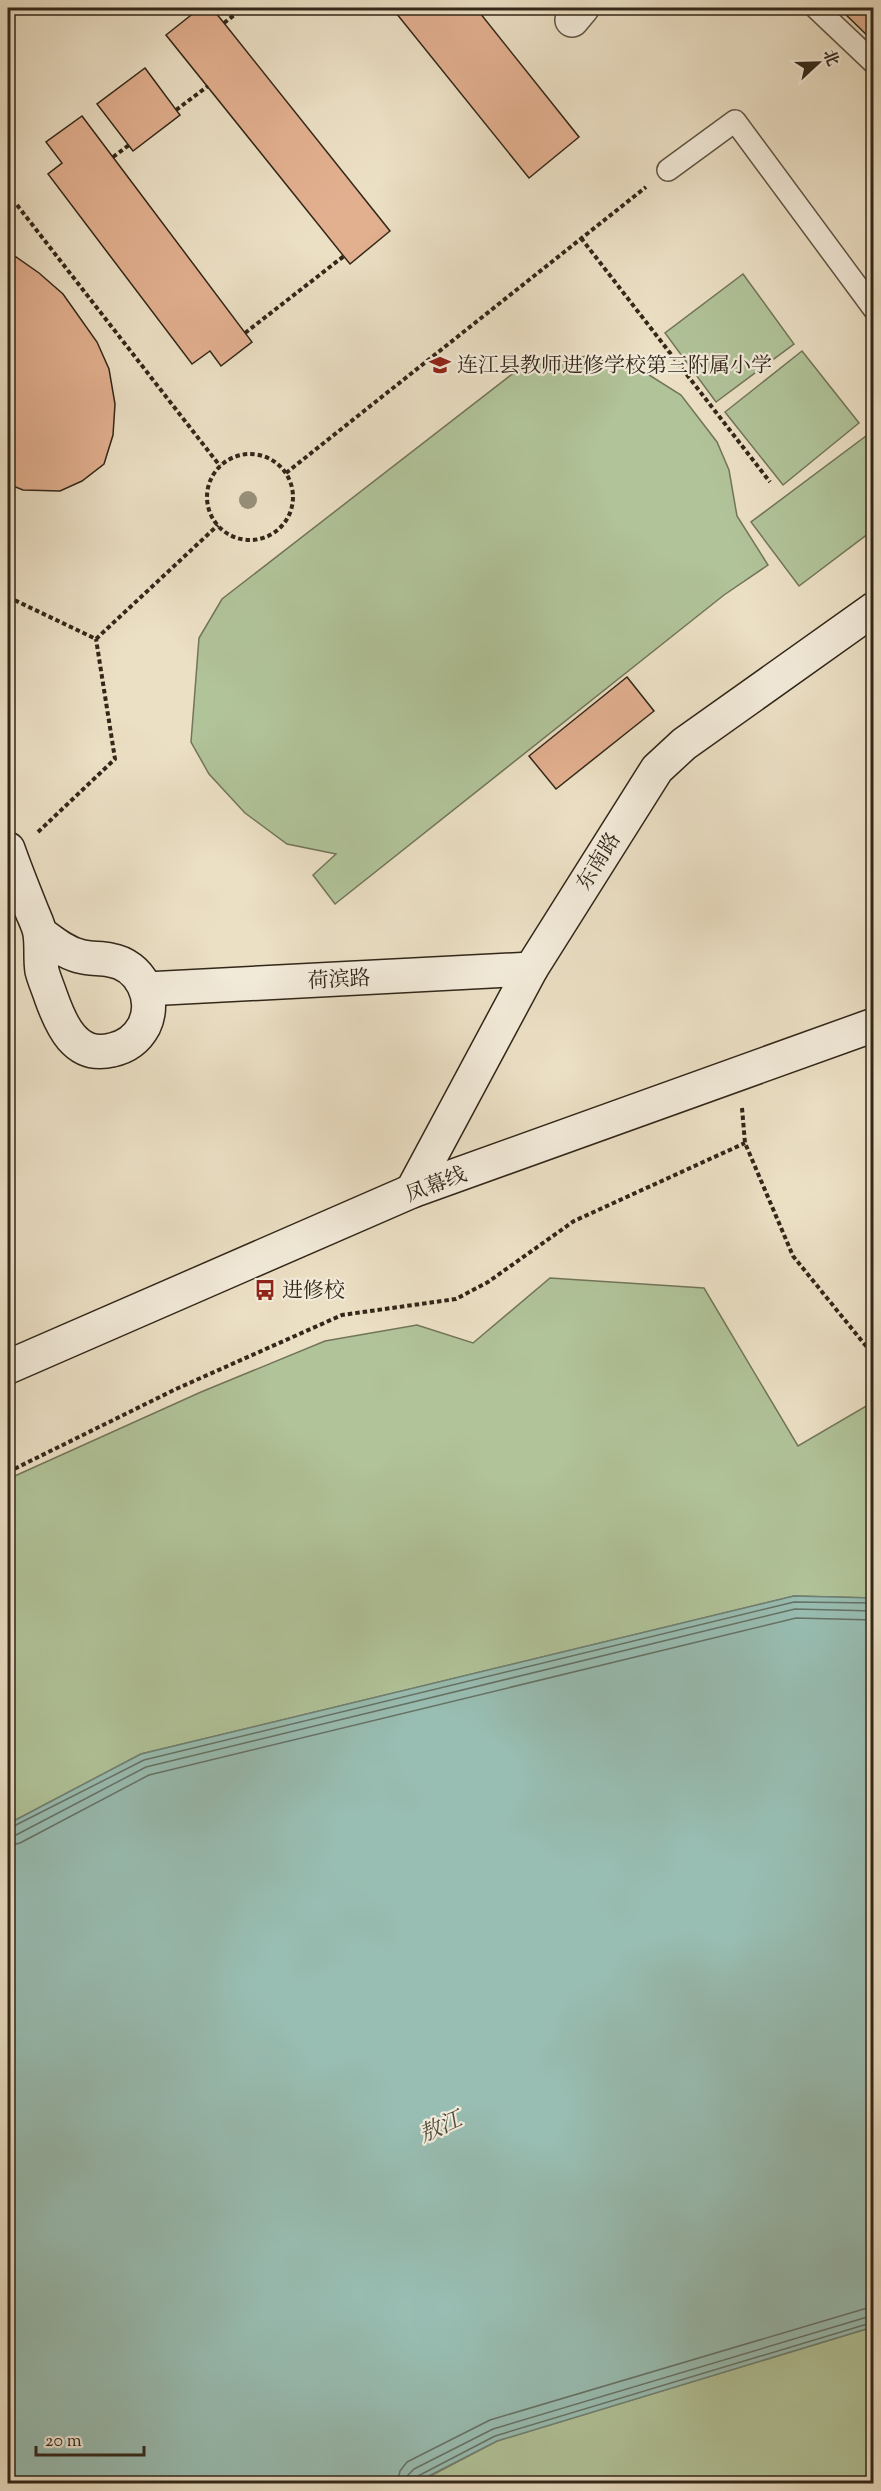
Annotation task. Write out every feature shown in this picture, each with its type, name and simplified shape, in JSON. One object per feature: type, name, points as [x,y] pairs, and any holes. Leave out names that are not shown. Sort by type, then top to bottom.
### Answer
[{"type":"street","name":"东南路","points":[[412,1191],[531,969],[657,769],[684,744],[873,609]]},
{"type":"street","points":[[9,853],[40,933],[42,972],[67,1034],[79,1044],[92,1050],[106,1052],[121,1048],[132,1041],[142,1030],[148,1017],[150,1003],[146,989],[138,976],[126,966],[111,960],[77,956],[59,947],[40,933]]},
{"type":"street","name":"荷滨路","points":[[146,989],[531,969]]},
{"type":"street","name":"凤幕线","points":[[8,1367],[412,1191],[873,1025]]},
{"type":"lane","points":[[816,8],[873,63]]},
{"type":"lane","points":[[668,170],[735,122],[873,309]]},
{"type":"path","points":[[224,23],[243,8]]},
{"type":"path","points":[[176,110],[208,86]]},
{"type":"path","points":[[113,157],[129,145]]},
{"type":"path","points":[[286,473],[668,170]]},
{"type":"path","points":[[17,206],[220,466]]},
{"type":"path","points":[[581,238],[770,482]]},
{"type":"path","points":[[245,333],[344,256]]},
{"type":"path","points":[[255,455],[276,462],[286,473],[294,499],[284,524],[275,533],[263,539],[249,540],[236,538],[224,532],[218,525],[208,507],[207,491],[220,466],[233,458],[255,455]]},
{"type":"path","points":[[96,639],[218,525]]},
{"type":"path","points":[[8,597],[96,639]]},
{"type":"path","points":[[9,853],[115,759],[96,639]]},
{"type":"path","points":[[749,1069],[742,1103],[745,1143],[793,1256],[873,1356]]},
{"type":"path","points":[[8,1472],[176,1389],[342,1315],[456,1299],[488,1282],[574,1221],[745,1143]]},
{"type":"green space","points":[[743,274],[794,344],[716,402],[665,333]]},
{"type":"green space","points":[[802,351],[859,423],[783,485],[725,412]]},
{"type":"green space","points":[[587,356],[646,373],[681,395],[717,442],[729,470],[737,516],[768,565],[724,595],[335,904],[313,875],[336,854],[287,844],[245,813],[209,774],[191,742],[199,638],[222,599],[520,368]]},
{"type":"green space","points":[[870,433],[874,438],[873,530],[799,586],[751,522]]},
{"type":"green space","points":[[550,1278],[704,1288],[798,1446],[873,1402],[873,1598],[794,1596],[141,1754],[8,1824],[8,1479],[201,1392],[325,1341],[417,1325],[473,1343]]},
{"type":"green space","points":[[873,2327],[873,2483],[415,2484],[497,2441]]},
{"type":"water","name":"敖江","points":[[794,1596],[873,1598],[873,2327],[497,2441],[415,2483],[8,2483],[8,1824],[141,1754]]},
{"type":"building","points":[[200,8],[211,8],[220,18],[390,231],[350,264],[166,35]]},
{"type":"building","points":[[392,8],[476,8],[579,137],[529,178]]},
{"type":"building","points":[[839,8],[874,8],[874,42]]},
{"type":"building","points":[[145,68],[180,115],[133,151],[97,104]]},
{"type":"building","points":[[82,116],[252,342],[221,366],[210,351],[192,364],[48,174],[62,163],[46,142]]},
{"type":"building","points":[[8,254],[39,273],[63,294],[97,342],[109,369],[115,404],[113,435],[104,464],[82,481],[60,491],[23,490],[8,484]]},
{"type":"building","points":[[627,677],[654,711],[556,789],[529,756]]},
{"type":"place","name":"连江县教师进修学校第三附属小学","points":[[440,365]]},
{"type":"place","name":"进修校","points":[[265,1290]]}]
